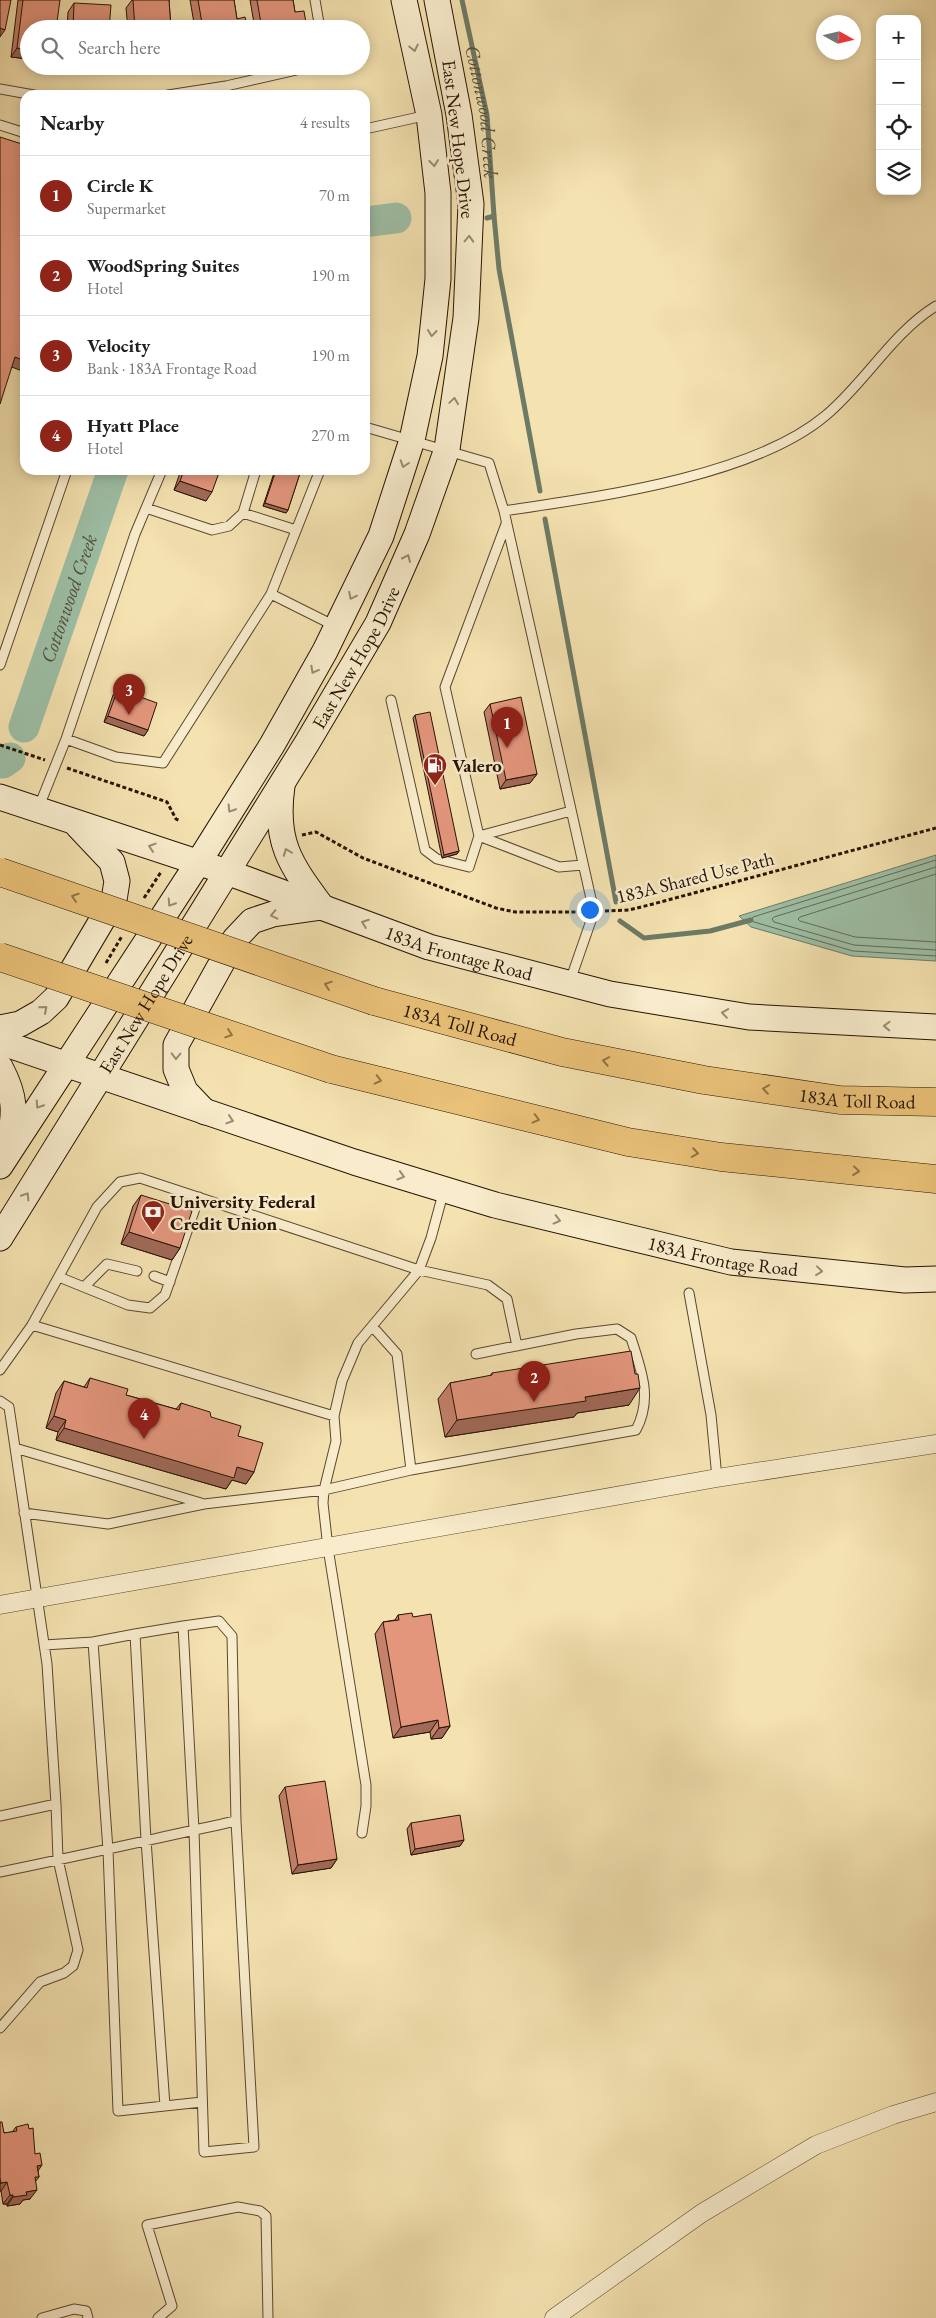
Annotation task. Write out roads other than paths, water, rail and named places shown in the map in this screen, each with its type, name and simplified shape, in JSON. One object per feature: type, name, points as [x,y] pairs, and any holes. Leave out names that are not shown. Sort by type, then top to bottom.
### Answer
[{"type":"highway","name":"183A Toll Road","points":[[0,872],[374,1001],[562,1052],[704,1080],[840,1100],[936,1102]]},
{"type":"highway","points":[[0,957],[331,1069],[628,1142],[721,1157],[936,1179]]},
{"type":"main road","name":"East New Hope Drive","points":[[3,1161],[198,863],[272,745],[337,627],[381,536],[412,440],[430,356],[438,279],[438,193],[428,115],[404,0]]},
{"type":"main road","name":"East New Hope Drive","points":[[0,1238],[283,782],[378,623],[417,534],[447,449],[466,318],[471,204],[460,115],[437,0]]},
{"type":"main road","points":[[205,1112],[182,1084],[176,1069],[176,1045],[235,940],[252,921],[273,914],[322,907],[298,875],[283,842],[279,821],[283,782]]},
{"type":"main road","name":"183A Frontage Road","points":[[0,797],[227,872],[429,947],[610,994],[749,1017],[936,1027]]},
{"type":"main road","points":[[0,1028],[20,1024],[41,1012],[56,998],[114,900],[117,881],[112,862],[72,820]]},
{"type":"main road","name":"183A Frontage Road","points":[[0,1042],[205,1112],[495,1205],[731,1262],[905,1280],[936,1279]]},
{"type":"main road","points":[[0,1067],[8,1082],[15,1118],[3,1161]]},
{"type":"street","points":[[0,1605],[717,1478],[936,1444]]},
{"type":"street","points":[[554,2318],[702,2213],[816,2145],[892,2115],[936,2102]]},
{"type":"lane","points":[[315,0],[318,20]]},
{"type":"lane","points":[[200,90],[274,75]]},
{"type":"lane","points":[[0,89],[20,93]]},
{"type":"lane","points":[[370,128],[428,115]]},
{"type":"lane","points":[[0,125],[20,131]]},
{"type":"lane","points":[[504,511],[633,489],[709,470],[752,456],[801,432],[824,416],[850,392],[906,331],[936,306]]},
{"type":"lane","points":[[370,428],[447,449],[489,463],[504,511],[594,912],[570,984]]},
{"type":"lane","points":[[0,665],[65,475]]},
{"type":"lane","points":[[38,809],[66,739],[135,534],[160,475]]},
{"type":"lane","points":[[146,508],[212,530],[228,526],[243,513],[254,475]]},
{"type":"lane","points":[[66,739],[116,757],[163,764],[271,594],[318,475]]},
{"type":"lane","points":[[243,513],[296,530]]},
{"type":"lane","points":[[391,700],[425,850],[437,859],[469,867],[479,836],[445,686],[507,524]]},
{"type":"lane","points":[[271,594],[337,627]]},
{"type":"lane","points":[[479,836],[571,811]]},
{"type":"lane","points":[[479,836],[559,867],[583,865]]},
{"type":"lane","points":[[0,1370],[32,1325],[98,1207],[120,1182],[140,1178],[419,1270],[488,1285],[507,1300],[516,1346]]},
{"type":"lane","points":[[362,1833],[366,1806],[366,1785],[328,1548],[323,1503],[324,1490],[336,1441],[334,1416],[342,1381],[358,1343],[419,1270],[431,1238],[444,1190]]},
{"type":"lane","points":[[59,1277],[128,1304],[150,1308],[165,1295],[199,1197]]},
{"type":"lane","points":[[84,1287],[107,1264],[137,1271]]},
{"type":"lane","points":[[154,1276],[170,1282]]},
{"type":"lane","points":[[689,1293],[711,1416],[717,1478]]},
{"type":"lane","points":[[32,1325],[334,1416]]},
{"type":"lane","points":[[372,1326],[397,1354],[411,1470]]},
{"type":"lane","points":[[24,1513],[108,1524],[204,1504],[324,1490],[411,1470],[636,1430],[644,1415],[643,1377],[631,1338],[617,1329],[576,1334],[476,1354]]},
{"type":"lane","points":[[0,1402],[9,1407],[47,1664],[58,1859],[78,1950],[73,1966],[64,1973],[40,1982],[0,2028]]},
{"type":"lane","points":[[15,1448],[204,1504]]},
{"type":"lane","points":[[44,1645],[93,1642],[183,1626],[219,1621],[232,1636],[236,1821],[254,2147],[204,2152],[194,1830],[183,1626]]},
{"type":"lane","points":[[136,1634],[146,1840],[165,2106]]},
{"type":"lane","points":[[93,1642],[108,1850],[118,2111],[202,2102]]},
{"type":"lane","points":[[0,1816],[56,1804]]},
{"type":"lane","points":[[0,1872],[236,1821]]},
{"type":"lane","points":[[158,2318],[172,2306],[147,2225],[238,2207],[260,2211],[266,2216],[268,2318]]},
{"type":"lane","points":[[42,2318],[74,2309],[86,2311],[88,2318]]},
{"type":"water","points":[[936,855],[936,961],[852,956],[751,927],[739,916]]},
{"type":"waterway","name":"Cottonwood Creek","points":[[462,0],[487,115],[494,216],[487,218]]},
{"type":"waterway","points":[[494,216],[499,269],[540,491]]},
{"type":"waterway","name":"Cottonwood Creek","points":[[370,221],[396,218]]},
{"type":"waterway","name":"Cottonwood Creek","points":[[24,727],[111,475]]},
{"type":"waterway","points":[[545,519],[616,902]]},
{"type":"waterway","name":"Cottonwood Creek","points":[[0,762],[3,763],[10,758]]},
{"type":"waterway","points":[[620,921],[644,938],[710,931],[751,920]]},
{"type":"place","name":"Velocity","points":[[129,715]]},
{"type":"place","name":"Circle K","points":[[507,748]]},
{"type":"place","name":"Valero","points":[[435,786]]},
{"type":"place","name":"University Federal Credit Union","points":[[153,1233]]},
{"type":"place","name":"WoodSpring Suites","points":[[534,1402]]},
{"type":"place","name":"Hyatt Place","points":[[144,1439]]}]
